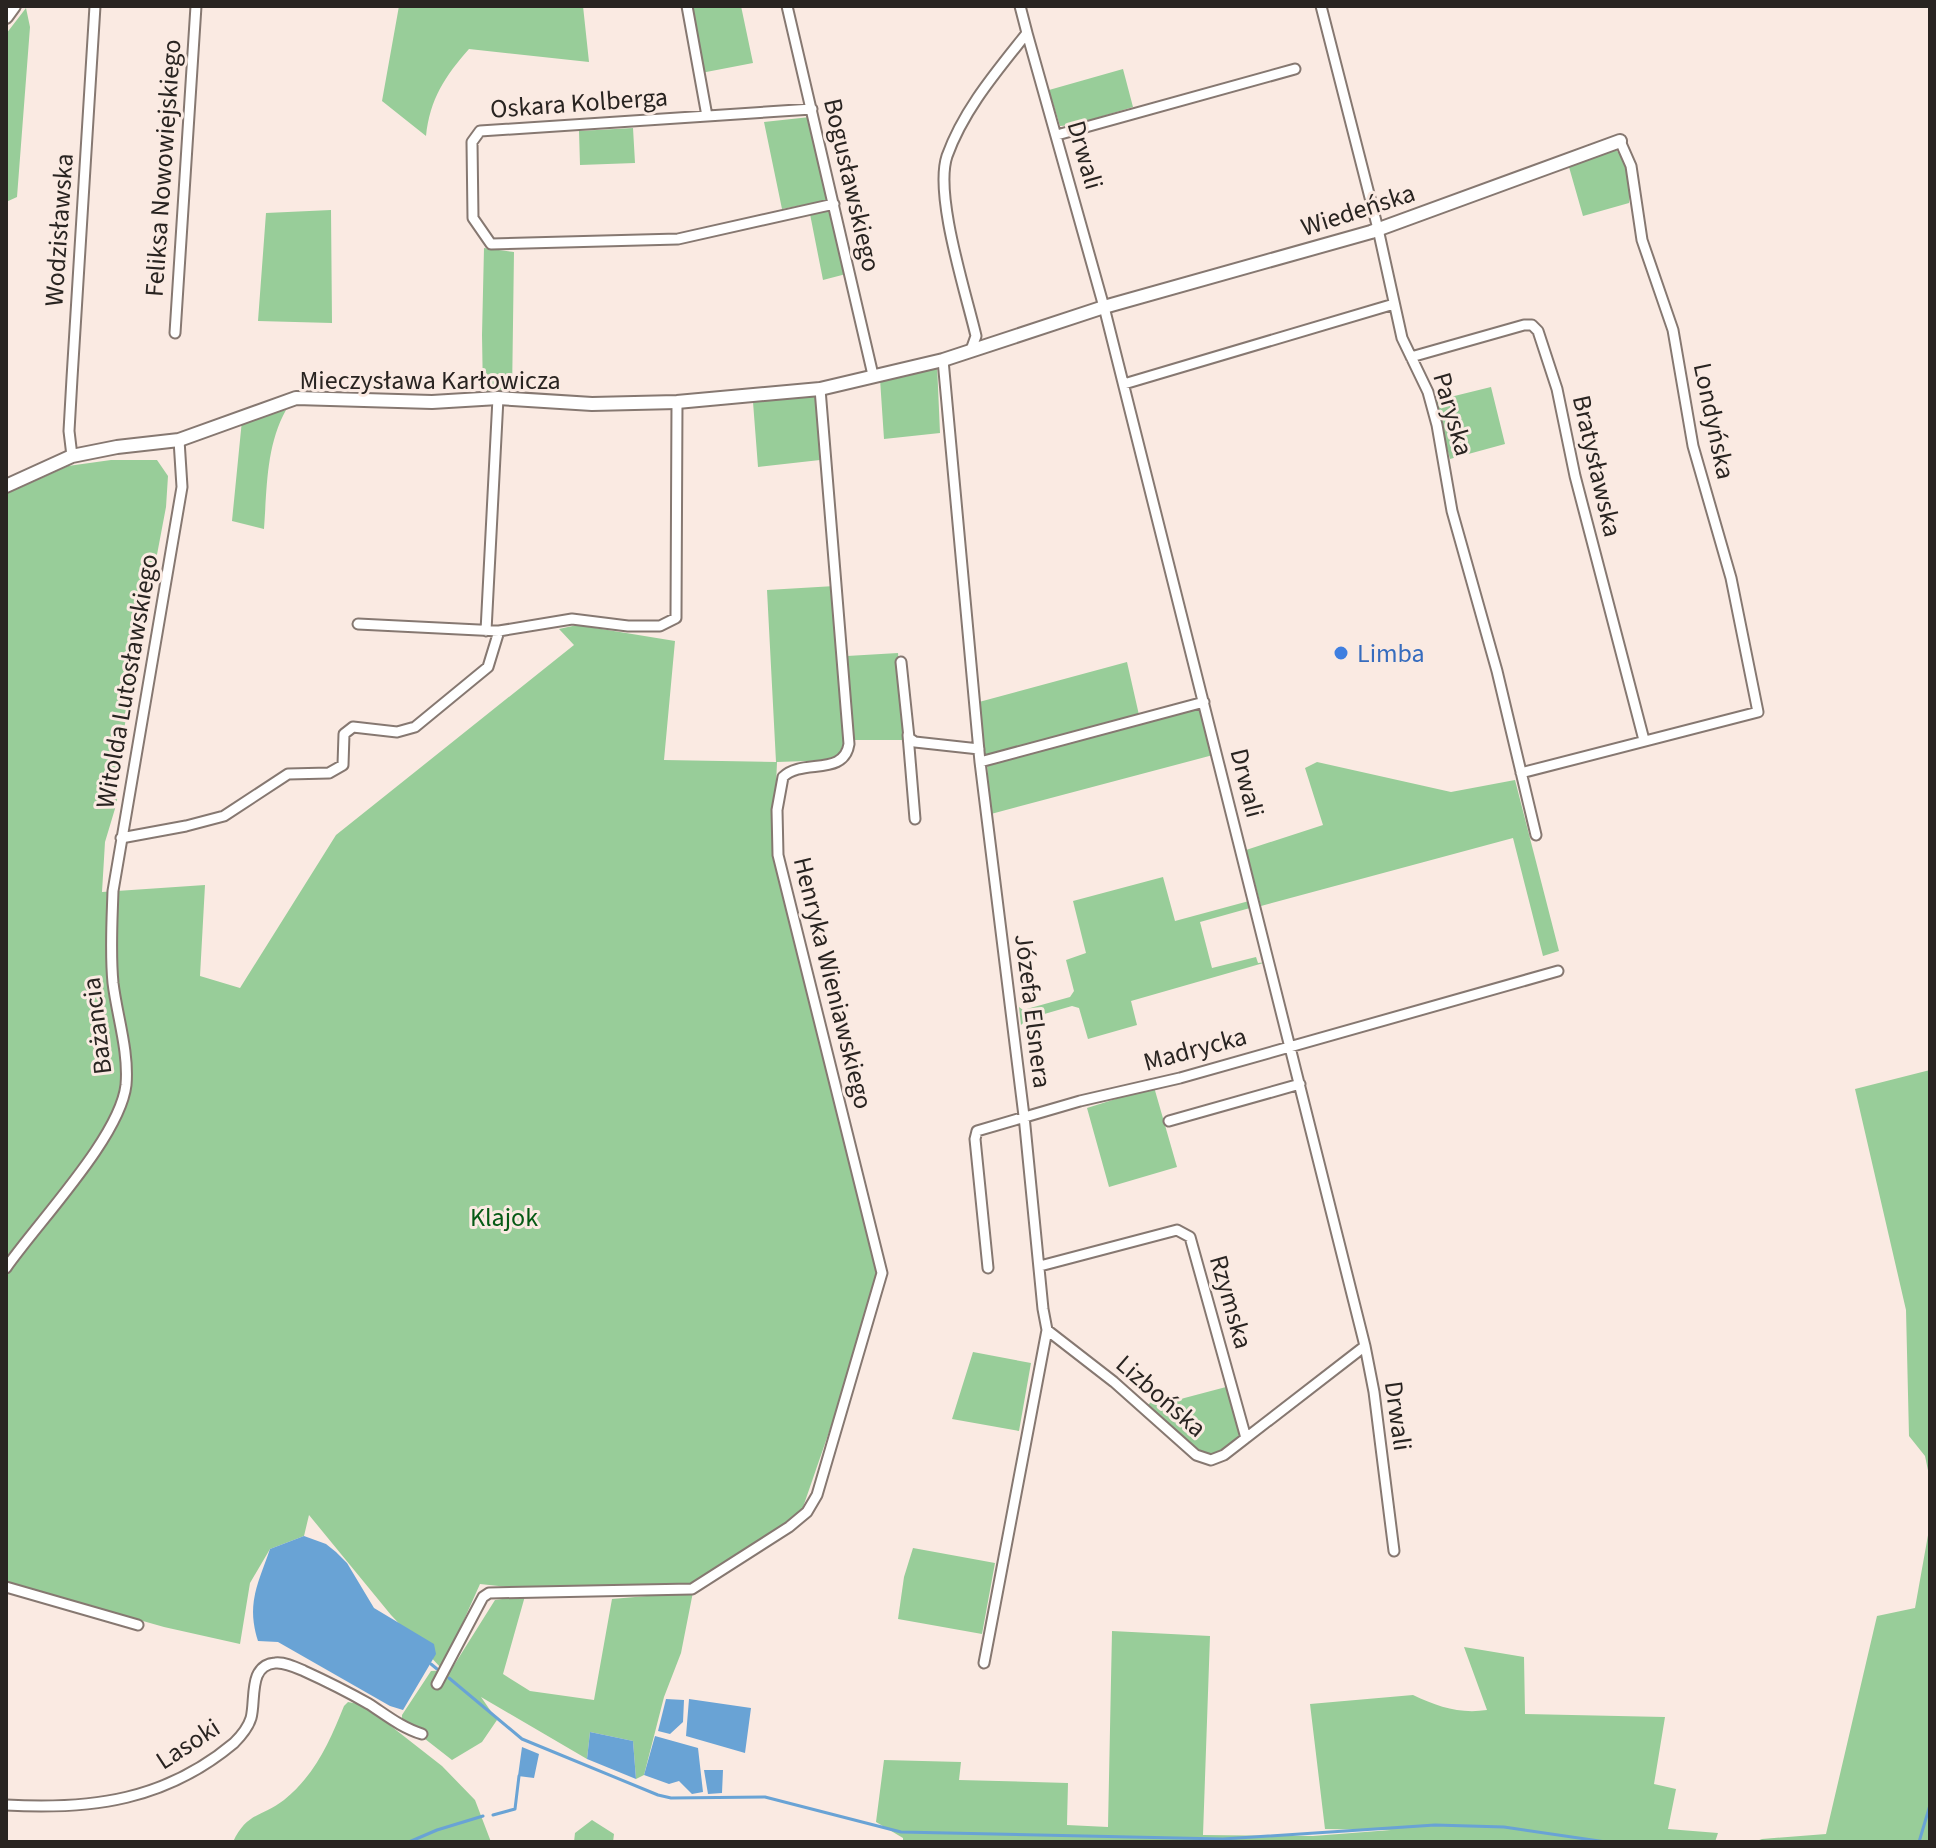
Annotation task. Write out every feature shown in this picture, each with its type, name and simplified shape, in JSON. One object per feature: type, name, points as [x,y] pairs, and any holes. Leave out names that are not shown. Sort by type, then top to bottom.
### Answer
[{"type":"street","points":[[6,17],[14,6]]},
{"type":"street","name":"Wodzisławska","points":[[72,456],[70,414],[95,6]]},
{"type":"street","name":"Feliksa Nowowiejskiego","points":[[175,333],[196,6]]},
{"type":"street","points":[[687,6],[707,116]]},
{"type":"street","name":"Bogusławskiego","points":[[787,6],[873,375]]},
{"type":"street","points":[[820,389],[943,360],[971,350],[976,336],[944,203],[944,177],[947,157],[978,95],[1027,33],[1020,6]]},
{"type":"street","name":"Paryska","points":[[1321,6],[1378,229],[1402,338],[1431,403],[1452,511],[1497,671],[1536,835]]},
{"type":"street","name":"Drwali","points":[[1027,33],[1124,384],[1365,1346],[1374,1392],[1394,1551]]},
{"type":"street","points":[[1057,135],[1295,69]]},
{"type":"street","name":"Oskara Kolberga","points":[[812,109],[480,131],[472,142],[473,218],[491,244],[678,239],[834,204]]},
{"type":"street","name":"Wiedeńska","points":[[971,350],[1104,307],[1378,229],[1620,141]]},
{"type":"street","name":"Londyńska","points":[[1620,141],[1631,166],[1642,240],[1673,330],[1693,446],[1731,578],[1758,712],[1644,740]]},
{"type":"street","points":[[1124,384],[1394,304]]},
{"type":"street","name":"Bratysławska","points":[[1411,357],[1524,325],[1532,325],[1538,331],[1557,389],[1575,476],[1644,740]]},
{"type":"street","name":"Józefa Elsnera","points":[[943,360],[980,762],[1047,1330],[984,1663]]},
{"type":"street","name":"Mieczysława Karłowicza","points":[[6,486],[72,456],[179,440],[296,398],[432,402],[498,398],[592,404],[677,402],[820,389]]},
{"type":"street","name":"Henryka Wieniawskiego","points":[[437,1684],[483,1597],[489,1593],[692,1589],[789,1527],[807,1512],[817,1495],[867,1331],[882,1273],[778,855],[777,810],[783,777],[795,768],[835,764],[843,759],[849,744],[820,389]]},
{"type":"street","points":[[486,631],[498,398]]},
{"type":"street","points":[[358,624],[499,631],[572,619],[647,627],[660,626],[676,618],[677,402]]},
{"type":"street","name":"Witolda Lutosławskiego","points":[[179,440],[182,487],[178,515],[121,838],[224,816],[288,774],[329,773],[343,765],[344,734],[353,727],[397,732],[415,727],[488,667],[499,631]]},
{"type":"street","points":[[901,662],[915,819]]},
{"type":"street","points":[[980,762],[1204,702]]},
{"type":"street","points":[[908,735],[915,742],[979,749]]},
{"type":"street","points":[[1521,773],[1644,740]]},
{"type":"street","name":"Bażancia","points":[[6,1268],[102,1141],[119,1110],[126,1065],[111,956],[113,891],[121,838]]},
{"type":"street","name":"Madrycka","points":[[988,1268],[975,1135],[982,1129],[1180,1078],[1558,971]]},
{"type":"street","points":[[1169,1121],[1300,1084]]},
{"type":"street","name":"Rzymska","points":[[1040,1266],[1177,1230],[1190,1237],[1246,1438]]},
{"type":"street","name":"Lizbońska","points":[[1047,1330],[1114,1382],[1200,1458],[1211,1460],[1246,1438],[1365,1346]]},
{"type":"street","points":[[6,1587],[138,1625]]},
{"type":"street","name":"Lasoki","points":[[6,1805],[110,1802],[143,1795],[176,1780],[222,1751],[243,1733],[251,1720],[256,1678],[264,1667],[275,1663],[294,1666],[320,1678],[422,1734]]},
{"type":"green space","points":[[399,6],[583,6],[589,62],[469,49],[440,89],[426,136],[382,101]]},
{"type":"green space","points":[[690,6],[741,6],[753,63],[701,73]]},
{"type":"green space","points":[[26,8],[30,27],[17,197],[6,202],[6,34]]},
{"type":"green space","points":[[1123,69],[1133,107],[1060,126],[1049,90]]},
{"type":"green space","points":[[810,117],[829,200],[782,209],[764,122]]},
{"type":"green space","points":[[633,128],[635,163],[580,165],[579,131]]},
{"type":"green space","points":[[1616,150],[1627,167],[1629,203],[1583,216],[1569,167]]},
{"type":"green space","points":[[830,209],[846,274],[823,280],[810,214]]},
{"type":"green space","points":[[331,210],[332,323],[258,321],[266,213]]},
{"type":"green space","points":[[484,248],[514,252],[512,395],[483,395]]},
{"type":"green space","points":[[937,364],[940,433],[884,439],[880,379]]},
{"type":"green space","points":[[1491,387],[1505,444],[1450,459],[1434,401]]},
{"type":"green space","points":[[817,394],[820,460],[758,467],[753,402]]},
{"type":"green space","points":[[286,410],[271,453],[264,529],[232,521],[242,420]]},
{"type":"green space","name":"Klajok","points":[[111,460],[157,460],[168,476],[166,507],[118,761],[117,802],[105,842],[102,892],[205,885],[200,976],[240,988],[336,835],[574,645],[559,629],[577,625],[675,641],[664,760],[776,762],[767,590],[835,586],[844,743],[836,760],[777,762],[773,856],[877,1277],[839,1403],[801,1513],[690,1586],[528,1589],[480,1584],[442,1669],[391,1615],[309,1515],[304,1536],[270,1549],[250,1583],[240,1644],[164,1627],[6,1582],[6,494],[68,466]]},
{"type":"green space","points":[[898,653],[905,740],[854,740],[847,656]]},
{"type":"green space","points":[[1127,662],[1139,715],[985,755],[979,702]]},
{"type":"green space","points":[[1201,707],[1213,755],[991,814],[987,765]]},
{"type":"green space","points":[[1317,762],[1451,792],[1515,780],[1559,951],[1543,956],[1513,838],[1261,906],[1246,850],[1323,825],[1305,768]]},
{"type":"green space","points":[[1163,877],[1175,921],[1249,901],[1250,908],[1200,922],[1212,968],[1256,957],[1258,963],[1267,962],[1131,1001],[1137,1025],[1088,1039],[1079,1008],[1072,1006],[1027,1019],[1021,1025],[1019,1007],[1023,1010],[1070,997],[1074,991],[1066,960],[1086,953],[1073,901]]},
{"type":"green space","points":[[1930,1070],[1930,1480],[1925,1456],[1909,1436],[1906,1310],[1855,1089]]},
{"type":"green space","points":[[1154,1087],[1177,1167],[1109,1187],[1087,1108]]},
{"type":"green space","points":[[973,1352],[1031,1363],[1019,1431],[952,1419]]},
{"type":"green space","points":[[1226,1387],[1240,1438],[1212,1456],[1199,1453],[1148,1405],[1152,1401],[1158,1405]]},
{"type":"green space","points":[[1930,1524],[1930,1842],[1754,1842],[1826,1834],[1877,1616],[1915,1608]]},
{"type":"green space","points":[[913,1548],[995,1563],[982,1634],[898,1619],[904,1577]]},
{"type":"green space","points":[[693,1592],[681,1653],[664,1697],[644,1775],[636,1779],[633,1741],[590,1732],[587,1759],[481,1697],[497,1720],[482,1742],[452,1760],[402,1721],[402,1715],[431,1671],[451,1670],[495,1600],[525,1596],[503,1674],[530,1691],[594,1700],[612,1599]]},
{"type":"green space","points":[[1112,1631],[1210,1636],[1203,1835],[1313,1836],[1391,1830],[1325,1829],[1310,1704],[1413,1695],[1449,1708],[1487,1710],[1464,1647],[1524,1657],[1525,1714],[1665,1717],[1654,1784],[1676,1789],[1668,1829],[1718,1833],[1715,1842],[903,1842],[903,1838],[876,1822],[884,1760],[961,1762],[959,1780],[1068,1783],[1067,1825],[1108,1827]]},
{"type":"green space","points":[[348,1702],[364,1705],[442,1766],[475,1800],[491,1842],[233,1842],[249,1820],[284,1800],[304,1780],[320,1757]]},
{"type":"green space","points":[[592,1820],[614,1834],[613,1842],[574,1842],[575,1833]]},
{"type":"water","points":[[304,1536],[326,1544],[347,1563],[374,1608],[434,1644],[436,1654],[403,1710],[390,1706],[278,1642],[258,1641],[253,1605],[270,1549]]},
{"type":"water","points":[[666,1699],[684,1700],[683,1722],[670,1734],[658,1731]]},
{"type":"water","points":[[689,1699],[751,1708],[745,1753],[686,1736]]},
{"type":"water","points":[[590,1732],[633,1741],[636,1779],[587,1759]]},
{"type":"water","points":[[655,1736],[698,1748],[703,1792],[692,1794],[679,1781],[669,1784],[644,1775]]},
{"type":"water","points":[[522,1747],[539,1754],[534,1778],[518,1776]]},
{"type":"water","points":[[704,1770],[723,1770],[722,1793],[708,1794]]},
{"type":"waterway","points":[[431,1664],[437,1669]]},
{"type":"waterway","points":[[449,1678],[522,1739],[658,1795],[671,1798],[765,1797],[901,1832],[1223,1839],[1435,1825],[1504,1827],[1606,1842]]},
{"type":"waterway","points":[[493,1815],[515,1809],[519,1776]]},
{"type":"waterway","points":[[1919,1842],[1930,1805]]},
{"type":"waterway","points":[[409,1842],[483,1816]]},
{"type":"place","name":"Limba","points":[[1341,653]]}]
